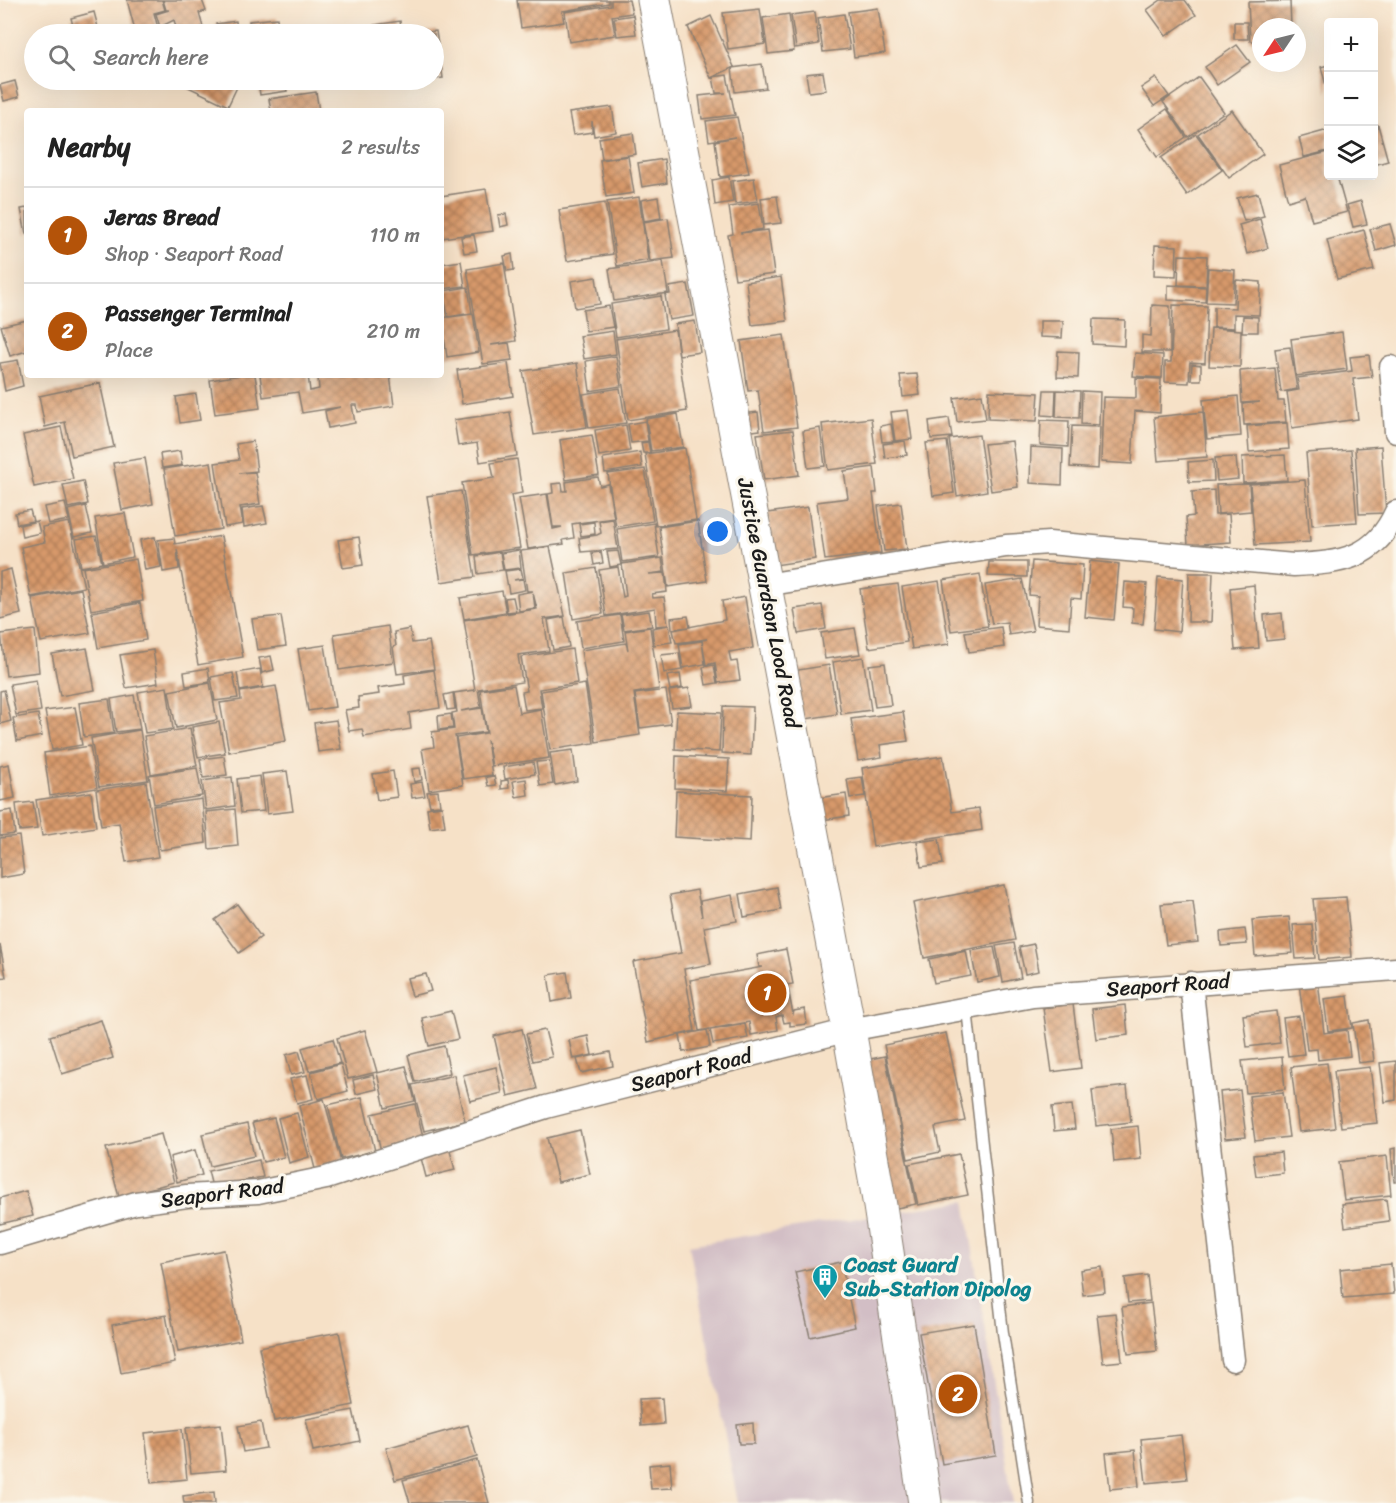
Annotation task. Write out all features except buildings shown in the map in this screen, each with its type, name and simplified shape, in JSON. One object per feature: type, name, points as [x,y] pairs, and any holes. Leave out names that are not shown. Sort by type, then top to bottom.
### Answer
[{"type":"main road","name":"Justice Guardson Lood Road","points":[[654,0],[849,1030],[880,1206],[925,1503]]},
{"type":"street","points":[[1391,367],[1396,432]]},
{"type":"street","points":[[765,585],[1006,546],[1049,543],[1294,565],[1334,563],[1357,556],[1373,545],[1388,529],[1396,512]]},
{"type":"street","name":"Seaport Road","points":[[0,1243],[136,1203],[187,1196],[258,1192],[326,1178],[546,1107],[849,1030],[1033,996],[1396,969]]},
{"type":"street","points":[[1191,983],[1233,1360]]},
{"type":"lane","points":[[967,1009],[1003,1333],[1029,1503]]},
{"type":"shaded area","points":[[965,1201],[1013,1503],[738,1503],[689,1245]]},
{"type":"place","name":"Jeras Bread","points":[[767,993]]},
{"type":"place","name":"Coast Guard Sub-Station Dipolog","points":[[825,1300]]},
{"type":"place","name":"Passenger Terminal","points":[[958,1394]]}]
